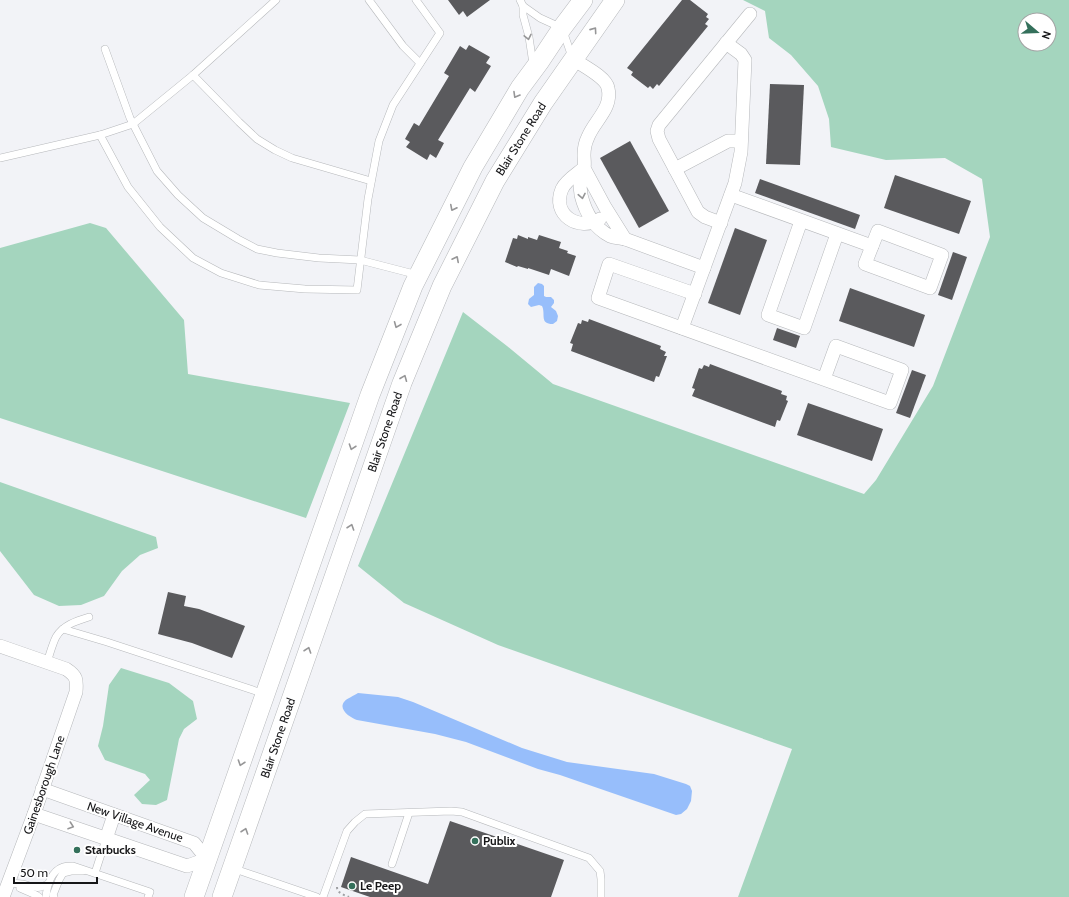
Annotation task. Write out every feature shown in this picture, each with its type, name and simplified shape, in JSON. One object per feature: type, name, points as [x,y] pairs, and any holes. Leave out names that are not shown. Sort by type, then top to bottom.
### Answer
[{"type":"main road","points":[[194,897],[370,395],[413,286],[474,167],[520,88],[583,0]]},
{"type":"main road","name":"Blair Stone Road","points":[[222,897],[402,383],[442,286],[495,181],[543,103],[616,0]]},
{"type":"main road","points":[[207,859],[232,868]]},
{"type":"street","points":[[721,222],[705,217],[698,212],[659,138],[657,131],[659,125],[750,14]]},
{"type":"street","points":[[682,328],[735,183],[740,152],[745,60],[741,54],[726,43]]},
{"type":"street","points":[[573,59],[599,76],[607,83],[609,89],[607,105],[602,116],[588,135],[585,143],[584,168],[580,186],[583,202],[588,215],[598,228],[609,235],[626,239],[704,268]]},
{"type":"street","points":[[675,169],[728,142],[741,141]]},
{"type":"street","points":[[584,168],[609,213],[626,239]]},
{"type":"street","points":[[584,168],[566,183],[562,189],[560,207],[564,216],[584,224],[594,222],[609,213]]},
{"type":"street","points":[[731,195],[872,246]]},
{"type":"street","points":[[801,221],[768,315],[804,328],[838,234]]},
{"type":"street","points":[[878,231],[942,255],[930,288],[865,264],[872,246],[878,231]]},
{"type":"street","points":[[695,294],[609,264],[598,298],[890,403],[902,370],[836,346],[824,379]]},
{"type":"street","points":[[0,646],[48,662]]},
{"type":"street","name":"Gainesborough Lane","points":[[3,897],[34,814],[76,692],[77,681],[72,673],[66,668],[48,662]]},
{"type":"street","name":"New Village Avenue","points":[[34,814],[187,866],[207,859],[194,842],[42,789]]},
{"type":"street","points":[[106,839],[114,815]]},
{"type":"lane","points":[[0,158],[100,135],[133,124],[193,75],[276,0]]},
{"type":"lane","points":[[369,0],[403,46],[420,63]]},
{"type":"lane","points":[[100,135],[128,187],[160,227],[193,258],[221,273],[259,285],[305,289],[357,290],[368,199],[379,141],[393,105],[440,33],[416,0]]},
{"type":"lane","points":[[521,3],[540,18],[562,28],[573,59]]},
{"type":"lane","points":[[521,3],[522,15],[529,37],[534,69]]},
{"type":"lane","points":[[105,49],[130,118],[157,171],[178,195],[203,218],[257,249],[276,253],[320,258],[360,260],[419,275]]},
{"type":"lane","points":[[193,75],[257,139],[275,150],[292,158],[371,181]]},
{"type":"lane","points":[[48,662],[56,638],[63,629],[88,617]]},
{"type":"lane","points":[[63,629],[265,694]]},
{"type":"lane","points":[[324,897],[347,831],[365,814],[451,811],[462,812],[590,858],[600,871],[601,897]]},
{"type":"lane","points":[[392,864],[409,812]]},
{"type":"lane","points":[[95,873],[106,839]]},
{"type":"lane","points":[[46,897],[48,884],[54,873],[62,867],[74,866],[150,892],[148,897]]},
{"type":"lane","points":[[232,868],[317,897]]},
{"type":"lane","points":[[54,897],[53,895],[63,873],[81,870],[95,873]]},
{"type":"lane","points":[[9,883],[32,887],[41,887],[48,884]]},
{"type":"lane","points":[[9,883],[39,897]]},
{"type":"green space","points":[[743,0],[1069,0],[1069,897],[738,897],[792,749],[498,645],[404,603],[358,566],[463,312],[553,384],[864,494],[876,480],[933,386],[990,237],[982,179],[945,158],[886,160],[831,147],[829,119],[818,86],[791,55],[769,38],[765,11]]},
{"type":"green space","points":[[90,223],[106,228],[184,320],[188,374],[350,403],[306,518],[0,418],[0,248]]},
{"type":"green space","points":[[0,482],[156,537],[158,548],[140,555],[122,571],[104,596],[81,605],[59,606],[34,595],[0,551]]},
{"type":"green space","points":[[121,668],[169,683],[193,701],[197,719],[184,729],[179,739],[167,800],[156,805],[142,804],[134,795],[150,780],[145,774],[105,760],[98,746],[103,726],[109,685]]},
{"type":"water","points":[[538,283],[544,286],[544,296],[551,297],[554,300],[551,307],[556,311],[558,316],[557,321],[553,324],[549,324],[544,320],[542,306],[539,305],[531,307],[528,304],[529,299],[534,295],[534,287]]},
{"type":"water","points":[[358,693],[398,697],[522,748],[567,762],[654,774],[686,784],[690,786],[692,791],[691,801],[687,809],[681,814],[676,815],[560,775],[538,769],[466,742],[435,734],[357,720],[344,711],[343,705],[347,699]]},
{"type":"building","points":[[448,0],[490,0],[467,17],[463,11],[459,15]]},
{"type":"building","points":[[682,0],[690,0],[708,14],[706,17],[709,19],[705,24],[708,26],[659,86],[657,84],[653,89],[650,86],[648,88],[631,75],[633,72],[627,68]]},
{"type":"building","points":[[469,45],[490,57],[486,63],[491,66],[475,92],[470,88],[438,140],[444,143],[436,158],[430,154],[427,160],[406,147],[410,142],[405,139],[414,123],[419,126],[449,76],[444,73],[460,46],[466,50]]},
{"type":"building","points":[[770,84],[804,85],[800,165],[766,164]]},
{"type":"building","points":[[630,141],[669,211],[639,228],[600,158]]},
{"type":"building","points":[[895,175],[971,201],[959,234],[884,208]]},
{"type":"building","points":[[760,179],[860,215],[855,229],[755,193]]},
{"type":"building","points":[[735,228],[767,240],[740,315],[708,303]]},
{"type":"building","points":[[518,235],[528,239],[528,237],[537,240],[539,235],[561,242],[559,248],[576,256],[569,276],[551,269],[549,275],[528,268],[517,267],[505,262],[513,238],[517,239]]},
{"type":"building","points":[[953,252],[967,257],[952,300],[938,295]]},
{"type":"building","points":[[850,288],[925,315],[914,347],[839,321]]},
{"type":"building","points":[[589,319],[661,346],[660,349],[666,352],[664,356],[667,356],[659,377],[656,376],[654,382],[571,351],[573,344],[570,343],[578,323],[581,324],[582,320],[588,322]]},
{"type":"building","points":[[777,328],[800,336],[796,348],[773,340]]},
{"type":"building","points":[[710,364],[782,391],[781,394],[787,396],[786,400],[788,401],[780,421],[777,420],[775,427],[692,396],[695,389],[692,388],[699,368],[702,369],[704,365],[709,367]]},
{"type":"building","points":[[912,370],[926,375],[910,418],[896,413]]},
{"type":"building","points":[[808,403],[883,429],[872,461],[797,435]]},
{"type":"building","points":[[168,592],[186,596],[184,606],[199,609],[245,626],[232,658],[192,643],[158,634]]},
{"type":"building","name":"Publix","points":[[450,821],[564,860],[551,897],[370,897],[341,887],[351,857],[428,884]]},
{"type":"place","name":"Publix","points":[[475,841]]},
{"type":"place","name":"Starbucks","points":[[77,850]]},
{"type":"place","name":"Le Peep","points":[[352,886]]}]
